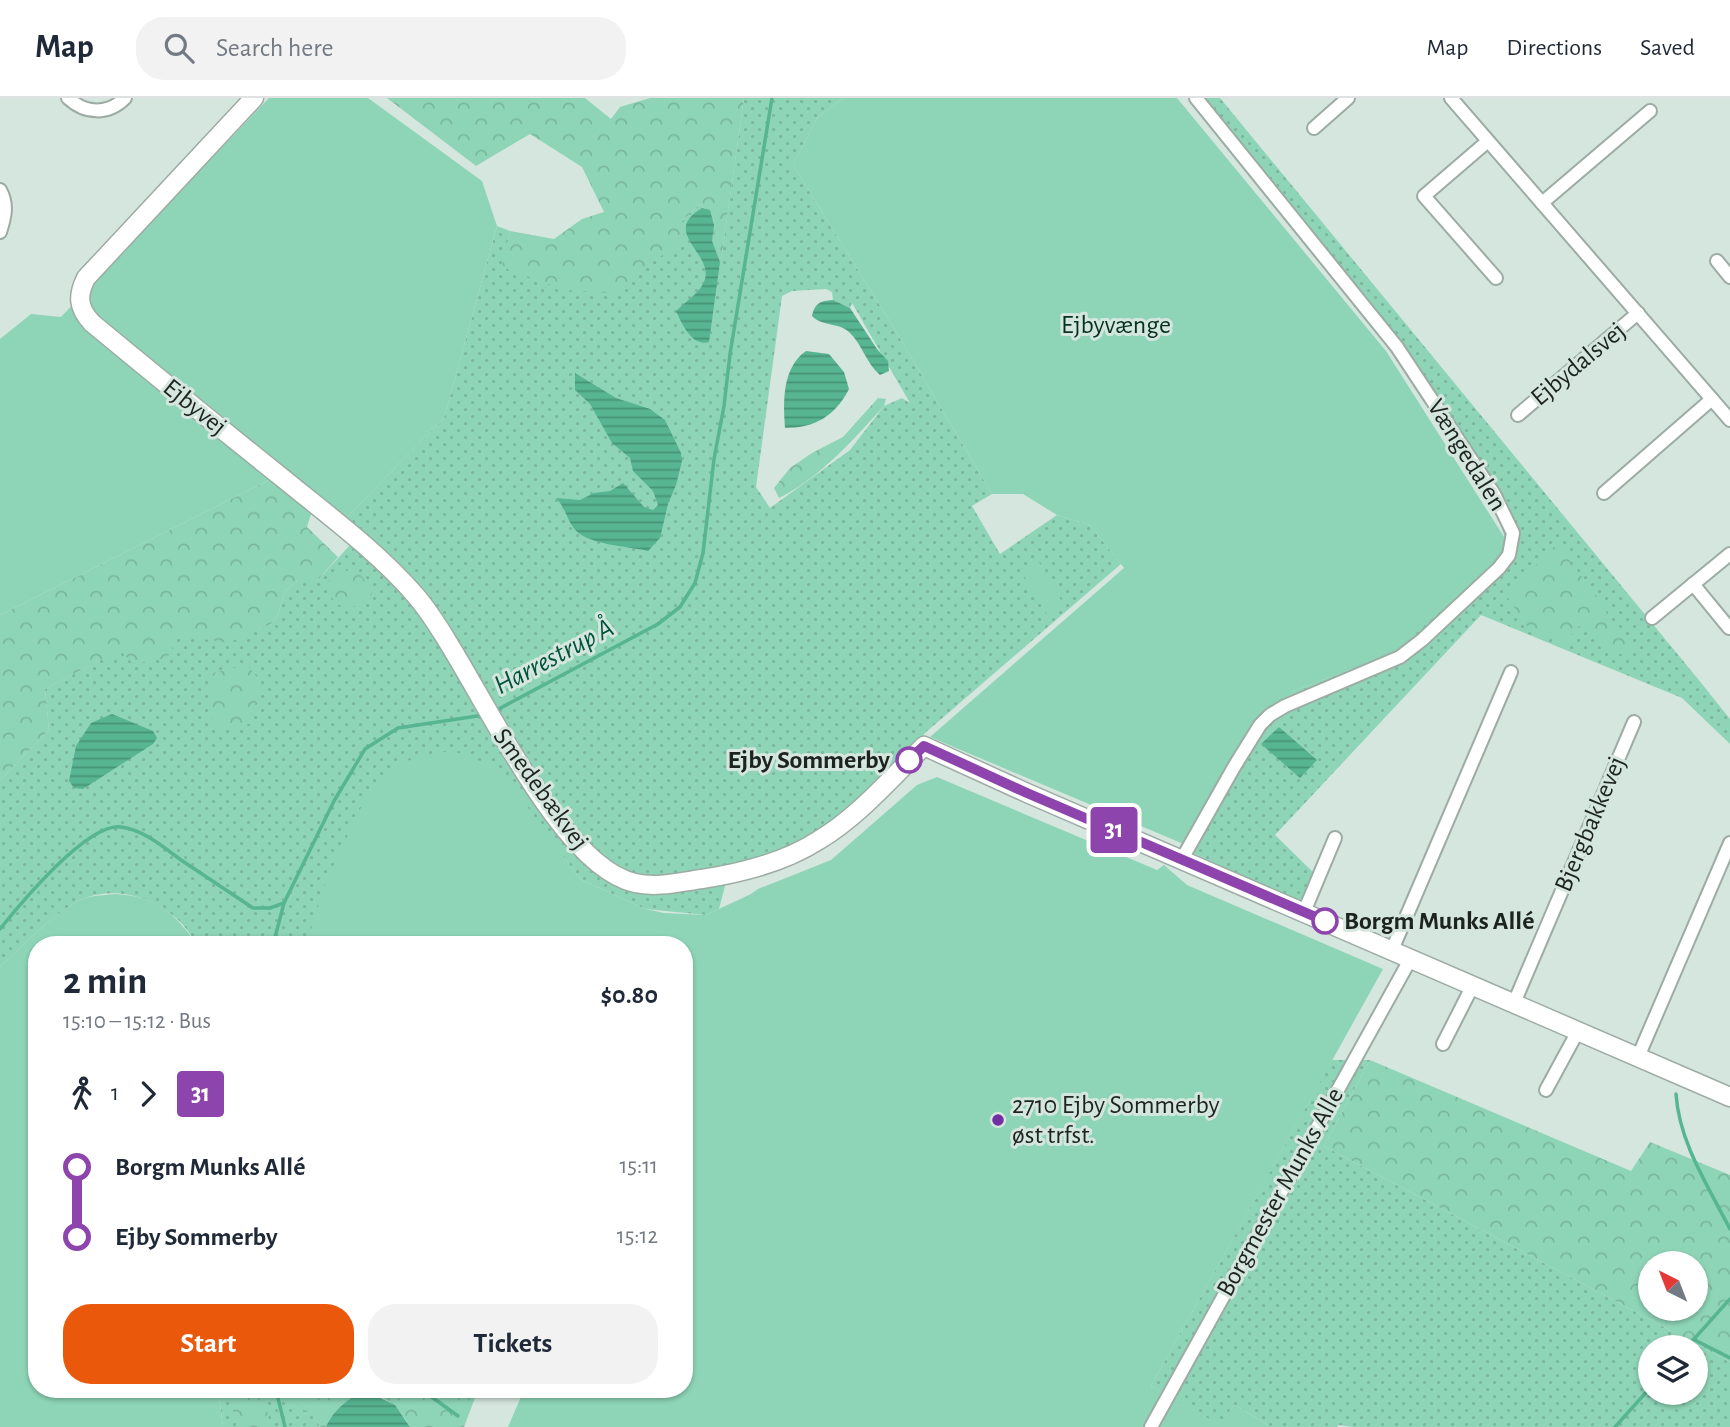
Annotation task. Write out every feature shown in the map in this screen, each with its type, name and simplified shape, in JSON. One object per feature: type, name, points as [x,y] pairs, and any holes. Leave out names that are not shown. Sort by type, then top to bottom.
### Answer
[{"type":"street","points":[[68,98],[85,110],[100,111],[110,109],[125,98]]},
{"type":"street","name":"Ejbyvej","points":[[254,98],[86,278],[79,290],[79,304],[92,323],[303,495],[392,572],[431,616],[489,714]]},
{"type":"street","name":"Vængedalen","points":[[1182,859],[1260,725],[1285,706],[1400,657],[1499,568],[1509,555],[1513,533],[1494,494],[1397,347],[1196,98]]},
{"type":"street","points":[[1314,128],[1348,98]]},
{"type":"street","name":"Ejbydalsvej","points":[[1451,98],[1730,419]]},
{"type":"street","points":[[1542,203],[1650,111]]},
{"type":"street","points":[[1488,141],[1424,196],[1496,278]]},
{"type":"street","points":[[0,190],[6,205],[0,232]]},
{"type":"street","points":[[1717,261],[1730,277]]},
{"type":"street","name":"Ejbydalsvej","points":[[1518,415],[1638,313]]},
{"type":"street","points":[[1604,493],[1712,399]]},
{"type":"street","points":[[1652,618],[1730,554]]},
{"type":"street","points":[[1693,584],[1729,628]]},
{"type":"street","points":[[1392,950],[1511,672]]},
{"type":"street","name":"Smedebækvej","points":[[489,714],[565,828],[593,860],[613,875],[635,883],[662,885],[734,875],[819,841],[852,816],[924,746],[1182,859]]},
{"type":"street","name":"Bjergbakkevej","points":[[1514,1003],[1634,722]]},
{"type":"street","points":[[1304,912],[1335,838]]},
{"type":"street","points":[[1638,1057],[1730,843]]},
{"type":"street","points":[[1182,859],[1730,1097]]},
{"type":"street","name":"Borgmester Munks Alle","points":[[1151,1427],[1411,958]]},
{"type":"street","points":[[1443,1044],[1473,985]]},
{"type":"street","points":[[1546,1090],[1578,1031]]},
{"type":"green space","points":[[269,98],[368,98],[482,181],[497,226],[444,418],[345,519],[285,472],[0,615],[0,339],[31,314],[61,317]]},
{"type":"green space","points":[[387,98],[585,98],[611,119],[620,107],[650,98],[744,98],[721,261],[710,249],[714,217],[700,204],[682,221],[684,239],[612,293],[565,290],[502,267],[510,231],[554,239],[582,219],[604,212],[582,167],[530,134],[476,166]]},
{"type":"green space","points":[[744,98],[843,98],[817,118],[793,165],[992,494],[972,506],[1000,554],[1057,515],[1090,525],[1121,564],[925,733],[913,748],[848,809],[813,835],[784,850],[729,867],[659,878],[639,878],[618,871],[569,824],[508,736],[431,603],[345,519],[444,418],[497,226],[510,231],[503,267],[682,221],[700,204],[714,217],[710,249],[721,260]],"holes":[[[826,289],[832,292],[833,300],[850,308],[852,303],[910,403],[902,398],[884,406],[850,450],[770,508],[756,487],[782,296],[792,291]]]},
{"type":"green space","name":"Ejbyvænge","points":[[843,98],[1177,98],[1386,351],[1511,548],[1394,653],[1294,691],[1260,721],[1193,848],[930,737],[1124,568],[1090,525],[1057,515],[1023,494],[992,494],[793,165],[817,118]]},
{"type":"green space","points":[[1201,98],[1220,98],[1698,679],[1730,719],[1730,744],[1682,698],[1481,615],[1275,835],[1315,874],[1302,903],[1193,853],[1193,848],[1260,721],[1294,691],[1394,653],[1505,538],[1484,473],[1441,405]]},
{"type":"green space","points":[[878,398],[886,399],[884,406],[848,445],[809,480],[779,498],[774,488],[790,468],[843,437]]},
{"type":"green space","points":[[275,477],[311,514],[307,527],[338,557],[317,581],[297,581],[285,591],[278,615],[271,624],[228,643],[179,635],[167,658],[133,664],[120,650],[45,689],[49,730],[0,780],[0,615]]},
{"type":"green space","points":[[1557,544],[1602,603],[1609,619],[1624,636],[1630,649],[1624,655],[1602,649],[1581,625],[1574,631],[1567,645],[1530,630],[1506,595]]},
{"type":"green space","points":[[350,545],[411,601],[437,637],[556,827],[586,865],[611,882],[630,889],[726,882],[719,909],[706,915],[645,909],[580,879],[546,833],[332,936],[191,936],[169,912],[147,900],[124,894],[100,894],[77,902],[33,936],[28,936],[28,941],[0,967],[0,780],[49,730],[45,689],[121,649],[179,634],[228,642],[271,624],[278,615],[285,591],[297,581],[317,581]]},
{"type":"green space","points":[[1039,562],[1064,605],[1047,615],[1022,572]]},
{"type":"green space","points":[[337,571],[360,574],[373,591],[369,600],[348,609],[335,603],[325,585]]},
{"type":"green space","points":[[247,665],[261,682],[250,724],[216,728],[208,705],[208,674]]},
{"type":"green space","points":[[438,752],[456,752],[499,768],[580,879],[645,909],[664,913],[706,915],[758,889],[831,860],[917,785],[937,777],[1157,870],[1164,865],[1187,885],[1383,969],[1151,1386],[1218,1424],[1235,1405],[1271,1427],[508,1427],[521,1398],[693,1398],[693,936],[309,936],[326,881],[369,791],[387,774],[407,761]]},
{"type":"green space","points":[[116,894],[154,903],[181,924],[191,936],[33,936],[67,908],[89,897]]},
{"type":"green space","points":[[28,941],[28,1398],[219,1398],[223,1427],[0,1427],[0,967]]},
{"type":"green space","points":[[1332,1060],[1370,1060],[1324,1146],[1638,1313],[1638,1321],[1653,1321],[1679,1335],[1638,1335],[1638,1405],[1708,1405],[1708,1350],[1730,1362],[1730,1427],[1271,1427],[1235,1405],[1218,1425],[1151,1386]]},
{"type":"green space","points":[[1370,1060],[1631,1171],[1650,1142],[1730,1175],[1730,1362],[1708,1350],[1708,1335],[1679,1335],[1653,1321],[1708,1321],[1708,1251],[1638,1251],[1638,1313],[1324,1146]]},
{"type":"green space","points":[[219,1398],[318,1398],[313,1413],[320,1427],[223,1427]]},
{"type":"green space","points":[[231,1398],[264,1398],[271,1427],[237,1427]]},
{"type":"green space","points":[[292,1398],[317,1398],[312,1413],[297,1405]]},
{"type":"green space","points":[[317,1398],[351,1398],[337,1410],[326,1427],[320,1427],[312,1413]]},
{"type":"green space","points":[[383,1398],[475,1398],[464,1427],[410,1427],[392,1404]]},
{"type":"shaded area","points":[[702,208],[710,210],[714,225],[712,241],[720,262],[709,342],[703,343],[688,333],[676,311],[701,288],[706,273],[687,236],[686,227],[690,218]]},
{"type":"shaded area","points":[[833,300],[850,308],[888,361],[889,371],[880,375],[845,329],[821,322],[812,316],[819,304]]},
{"type":"shaded area","points":[[806,351],[829,354],[844,372],[849,389],[831,413],[823,419],[806,426],[785,428],[784,396],[788,376],[792,366]]},
{"type":"shaded area","points":[[575,373],[616,398],[650,409],[665,420],[681,453],[682,461],[660,538],[648,551],[587,538],[573,527],[556,498],[580,500],[594,493],[610,491],[623,483],[644,507],[653,510],[658,505],[653,491],[633,471],[630,458],[612,443],[590,404],[575,390]]},
{"type":"shaded area","points":[[112,714],[153,731],[157,738],[153,744],[83,789],[74,788],[69,781],[76,746],[91,723]]},
{"type":"shaded area","points":[[1279,727],[1317,760],[1300,778],[1261,744]]},
{"type":"shaded area","points":[[351,1398],[380,1398],[395,1405],[410,1427],[326,1427],[342,1405]]},
{"type":"waterway","name":"Harrestrup Å","points":[[495,711],[658,624],[680,607],[695,583],[703,553],[714,459],[772,98]]},
{"type":"waterway","name":"Harrestrup Å","points":[[0,929],[38,884],[73,850],[107,829],[121,827],[153,840],[253,908],[270,908],[284,903],[334,801],[365,749],[398,728],[484,715]]},
{"type":"waterway","points":[[275,936],[284,903]]},
{"type":"waterway","points":[[1676,1094],[1678,1112],[1689,1146],[1730,1229]]},
{"type":"waterway","points":[[1698,1335],[1730,1299]]},
{"type":"waterway","points":[[1708,1347],[1730,1358]]},
{"type":"waterway","points":[[278,1398],[285,1427]]},
{"type":"waterway","points":[[433,1398],[458,1416]]},
{"type":"waterway","points":[[1615,1427],[1638,1401]]},
{"type":"bus line","name":"31","points":[[909,760],[924,746],[1325,921]]},
{"type":"place","name":"Ejby Sommerby","points":[[909,760]]},
{"type":"place","name":"Borgm Munks Allé","points":[[1325,921]]},
{"type":"place","name":"2710 Ejby Sommerby øst trfst.","points":[[998,1120]]}]
